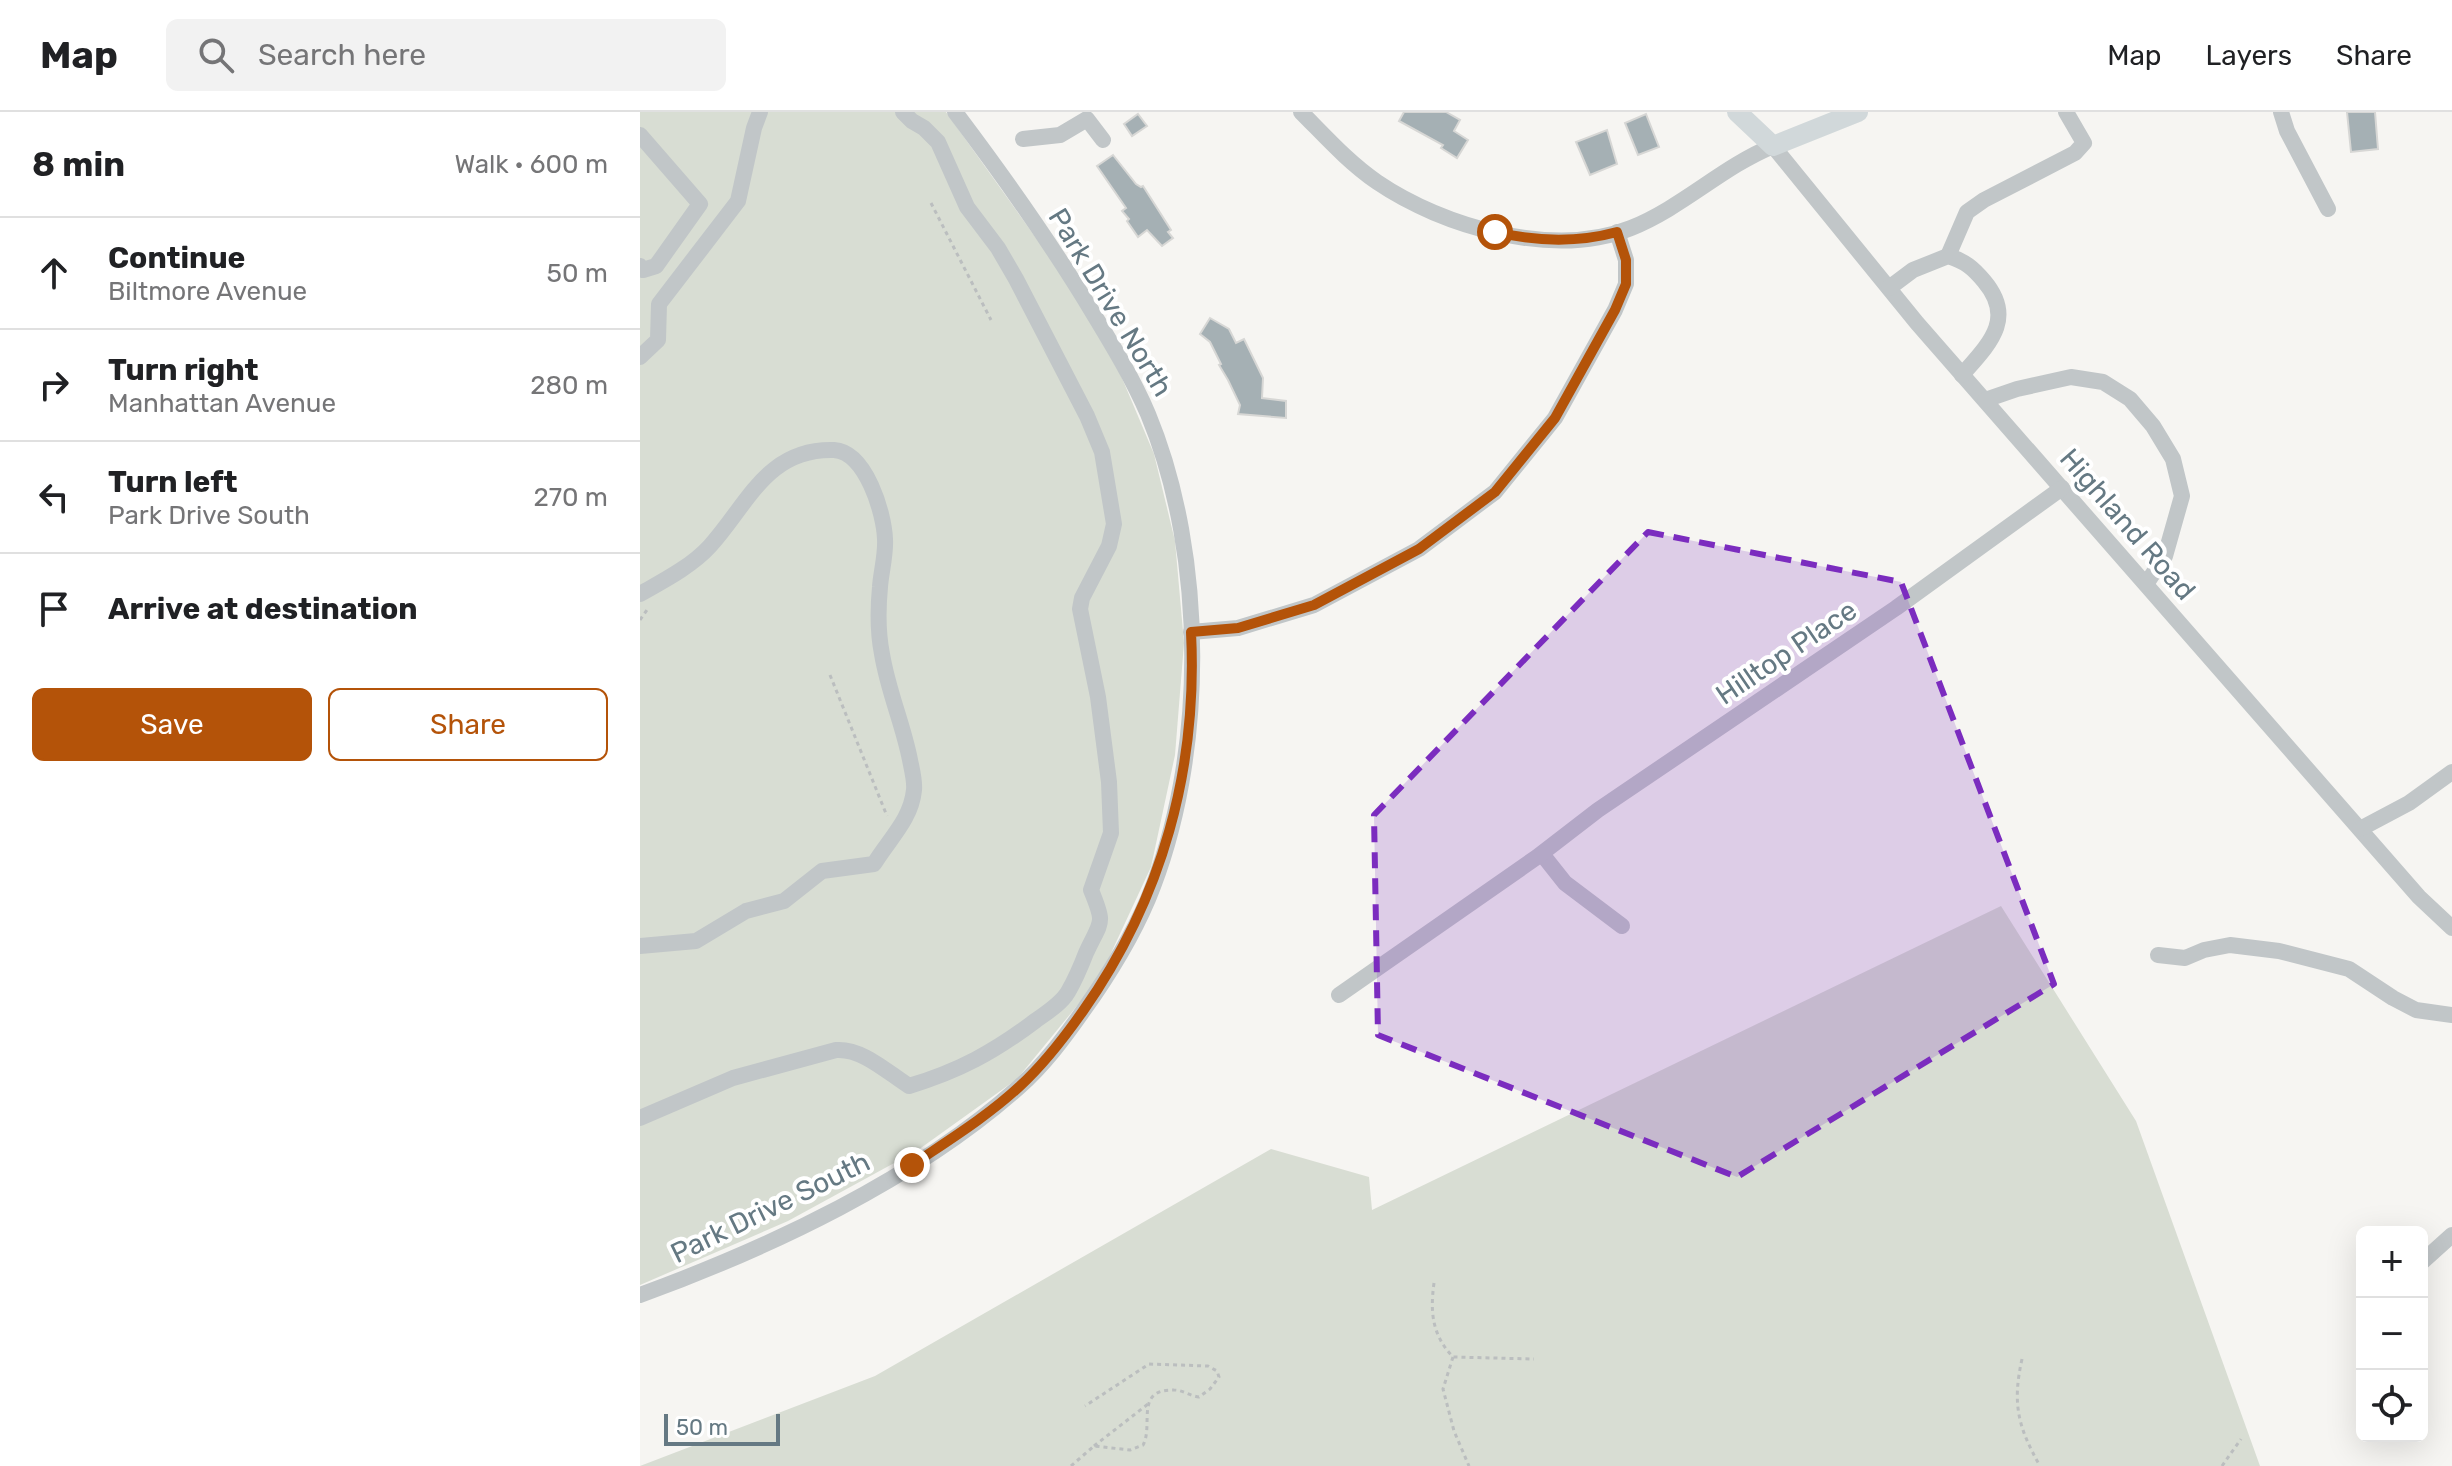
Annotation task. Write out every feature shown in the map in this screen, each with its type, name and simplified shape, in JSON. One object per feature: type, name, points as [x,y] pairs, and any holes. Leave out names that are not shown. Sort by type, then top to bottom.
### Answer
[{"type":"main road","points":[[1737,112],[1773,146],[1858,112]]},
{"type":"street","points":[[640,357],[658,340],[659,304],[738,201],[760,112]]},
{"type":"street","points":[[640,1118],[747,1073],[836,1050],[848,1049],[909,1086],[945,1075],[1007,1042],[1067,995],[1101,926],[1091,890],[1111,833],[1109,782],[1098,697],[1080,609],[1082,598],[1109,546],[1114,524],[1102,452],[1087,416],[1016,279],[998,248],[967,207],[938,142],[903,112]]},
{"type":"street","name":"Park Drive North","points":[[955,112],[1058,255],[1122,361],[1147,412],[1166,461],[1178,509],[1190,596],[1191,632]]},
{"type":"street","points":[[1301,112],[1345,156],[1376,181],[1419,208],[1523,239],[1566,239],[1617,232],[1659,214],[1743,158],[1773,146]]},
{"type":"street","points":[[1948,256],[1967,212],[2075,153],[2084,143],[2066,112]]},
{"type":"street","points":[[2281,112],[2287,131],[2328,209]]},
{"type":"street","points":[[1023,139],[1060,135],[1087,119],[1103,140]]},
{"type":"street","points":[[640,135],[700,204],[656,266],[643,270],[640,266]]},
{"type":"street","name":"Highland Road","points":[[1773,146],[1962,375],[2419,897],[2452,928]]},
{"type":"street","points":[[1191,632],[1238,628],[1314,605],[1419,549],[1495,492],[1555,418],[1615,310],[1626,284],[1626,260],[1617,232]]},
{"type":"street","points":[[1889,288],[1913,270],[1948,256],[1965,261],[1983,280],[1997,298],[2000,316],[1987,347],[1962,375]]},
{"type":"street","points":[[1985,400],[2071,377],[2103,382],[2130,399],[2153,426],[2173,459],[2182,496],[2165,556],[2146,584]]},
{"type":"street","points":[[640,594],[709,548],[757,485],[783,460],[809,452],[838,450],[859,464],[879,501],[885,540],[879,590],[881,650],[888,686],[903,725],[915,788],[909,817],[888,840],[874,864],[822,871],[784,901],[746,911],[696,941],[640,946]]},
{"type":"street","name":"Hilltop Place","points":[[1339,995],[1540,855],[1598,810],[1896,608],[2062,488]]},
{"type":"street","name":"Park Drive South","points":[[640,1295],[715,1268],[848,1203],[912,1165],[962,1132],[1020,1086],[1061,1042],[1123,948],[1148,899],[1166,847],[1189,723],[1191,632]]},
{"type":"street","points":[[2360,829],[2409,803],[2452,772]]},
{"type":"street","points":[[1540,855],[1565,883],[1622,926]]},
{"type":"street","points":[[2158,955],[2185,958],[2204,950],[2230,945],[2279,951],[2349,969],[2416,1010],[2452,1015]]},
{"type":"street","points":[[2428,1257],[2452,1235]]},
{"type":"path","points":[[931,203],[991,320]]},
{"type":"path","points":[[830,675],[887,817]]},
{"type":"path","points":[[1434,1283],[1431,1305],[1435,1331],[1453,1357],[1534,1359]]},
{"type":"path","points":[[1453,1357],[1443,1389],[1454,1431],[1469,1466]]},
{"type":"path","points":[[2022,1359],[2016,1410],[2022,1432],[2040,1466]]},
{"type":"path","points":[[1071,1466],[1160,1392],[1177,1390],[1199,1397],[1219,1377],[1217,1371],[1208,1366],[1149,1364],[1085,1406]]},
{"type":"path","points":[[1094,1446],[1130,1450],[1143,1445],[1147,1435],[1148,1403]]},
{"type":"path","points":[[2222,1466],[2241,1439]]},
{"type":"highlighted area","points":[[1648,532],[1901,582],[2054,984],[1737,1177],[1378,1035],[1374,815]]},
{"type":"shaded area","points":[[640,112],[946,112],[1061,273],[1119,371],[1154,454],[1175,541],[1184,643],[1175,755],[1151,867],[1099,979],[1017,1079],[918,1150],[788,1221],[640,1285]]},
{"type":"shaded area","points":[[2001,906],[2136,1121],[2260,1466],[640,1466],[875,1376],[1271,1149],[1369,1177],[1372,1210]]},
{"type":"building","points":[[1404,112],[1446,112],[1460,120],[1454,131],[1468,140],[1457,158],[1441,148],[1443,145],[1399,121]]},
{"type":"building","points":[[2347,112],[2375,112],[2378,149],[2351,152]]},
{"type":"building","points":[[1138,114],[1147,126],[1132,136],[1124,124]]},
{"type":"building","points":[[1646,114],[1659,147],[1638,155],[1625,123]]},
{"type":"building","points":[[1607,130],[1617,164],[1590,175],[1576,142]]},
{"type":"building","points":[[1113,155],[1136,184],[1143,186],[1171,230],[1168,232],[1173,238],[1162,246],[1147,230],[1138,237],[1122,211],[1126,208],[1097,166]]},
{"type":"building","points":[[1210,318],[1229,329],[1236,343],[1244,339],[1263,378],[1262,398],[1286,401],[1286,418],[1238,414],[1240,405],[1221,364],[1210,342],[1200,334]]},
{"type":"route","points":[[912,1165],[962,1132],[1020,1086],[1061,1042],[1123,948],[1148,899],[1166,847],[1180,784],[1189,723],[1191,632],[1238,628],[1314,605],[1419,549],[1495,492],[1555,418],[1590,359],[1626,284],[1626,260],[1617,232],[1566,239],[1523,239],[1495,232]]}]
